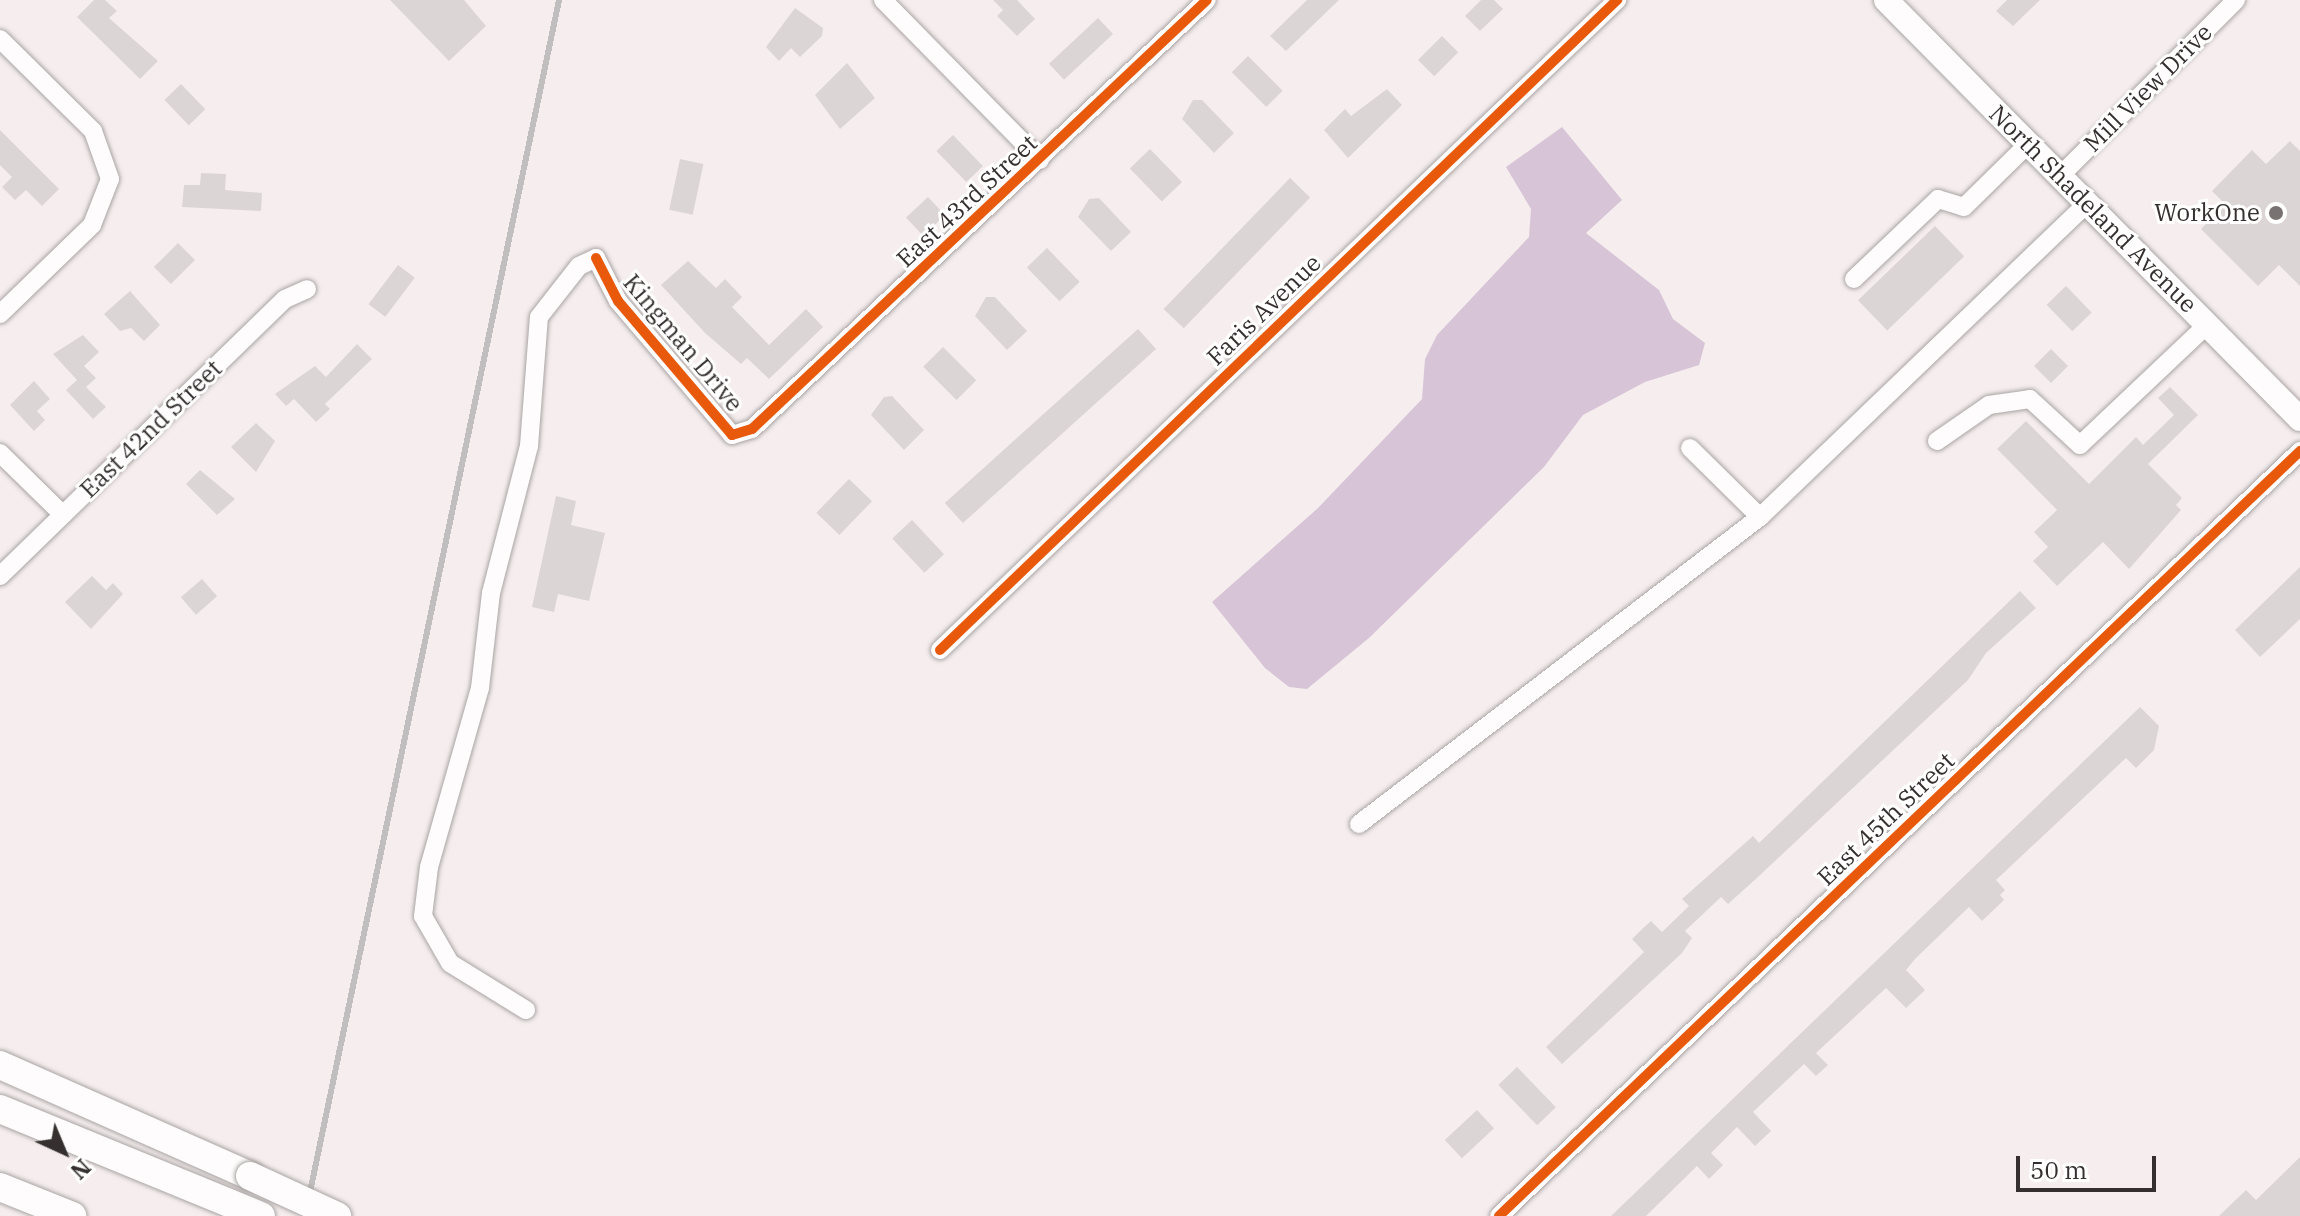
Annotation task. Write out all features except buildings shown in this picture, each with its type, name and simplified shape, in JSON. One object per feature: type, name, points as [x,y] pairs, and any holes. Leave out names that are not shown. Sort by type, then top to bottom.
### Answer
[{"type":"highway","points":[[0,1065],[337,1216]]},
{"type":"highway","points":[[0,1109],[252,1212]]},
{"type":"highway","points":[[0,1187],[72,1216]]},
{"type":"main road","name":"North Shadeland Avenue","points":[[1886,0],[2300,419]]},
{"type":"street","points":[[883,0],[1040,160]]},
{"type":"street","name":"East 43rd Street","points":[[752,429],[1207,0]]},
{"type":"street","name":"Faris Avenue","points":[[940,650],[1617,0]]},
{"type":"street","name":"Mill View Drive","points":[[2060,176],[2236,0]]},
{"type":"street","points":[[0,39],[98,138],[109,170],[105,204],[92,225],[0,314]]},
{"type":"street","points":[[1854,279],[1938,199],[1964,207],[2028,144]]},
{"type":"street","points":[[1359,824],[1760,517],[2087,203]]},
{"type":"street","name":"Kingman Drive","points":[[526,1010],[450,963],[423,916],[429,867],[480,688],[491,593],[529,446],[539,317],[579,266],[596,258],[618,301],[732,435],[752,429]]},
{"type":"street","name":"East 42nd Street","points":[[0,576],[285,299],[307,289]]},
{"type":"street","points":[[1937,441],[1989,405],[2030,399],[2080,445],[2207,325]]},
{"type":"street","points":[[1690,448],[1760,517]]},
{"type":"street","name":"East 45th Street","points":[[1499,1216],[2300,451]]},
{"type":"street","points":[[0,453],[63,515]]},
{"type":"shaded area","points":[[1562,127],[1622,200],[1586,233],[1659,290],[1673,319],[1705,343],[1699,365],[1645,382],[1583,415],[1544,467],[1369,638],[1307,689],[1289,687],[1265,668],[1212,602],[1318,508],[1422,399],[1425,359],[1437,335],[1529,237],[1531,209],[1506,167]]},
{"type":"railway","points":[[305,1216],[559,0]]},
{"type":"cycle path","points":[[596,258],[618,301],[732,435],[752,429],[1207,0]]},
{"type":"cycle path","points":[[940,650],[1617,0]]},
{"type":"cycle path","points":[[1499,1216],[2300,451]]},
{"type":"place","name":"WorkOne","points":[[2276,213]]}]
